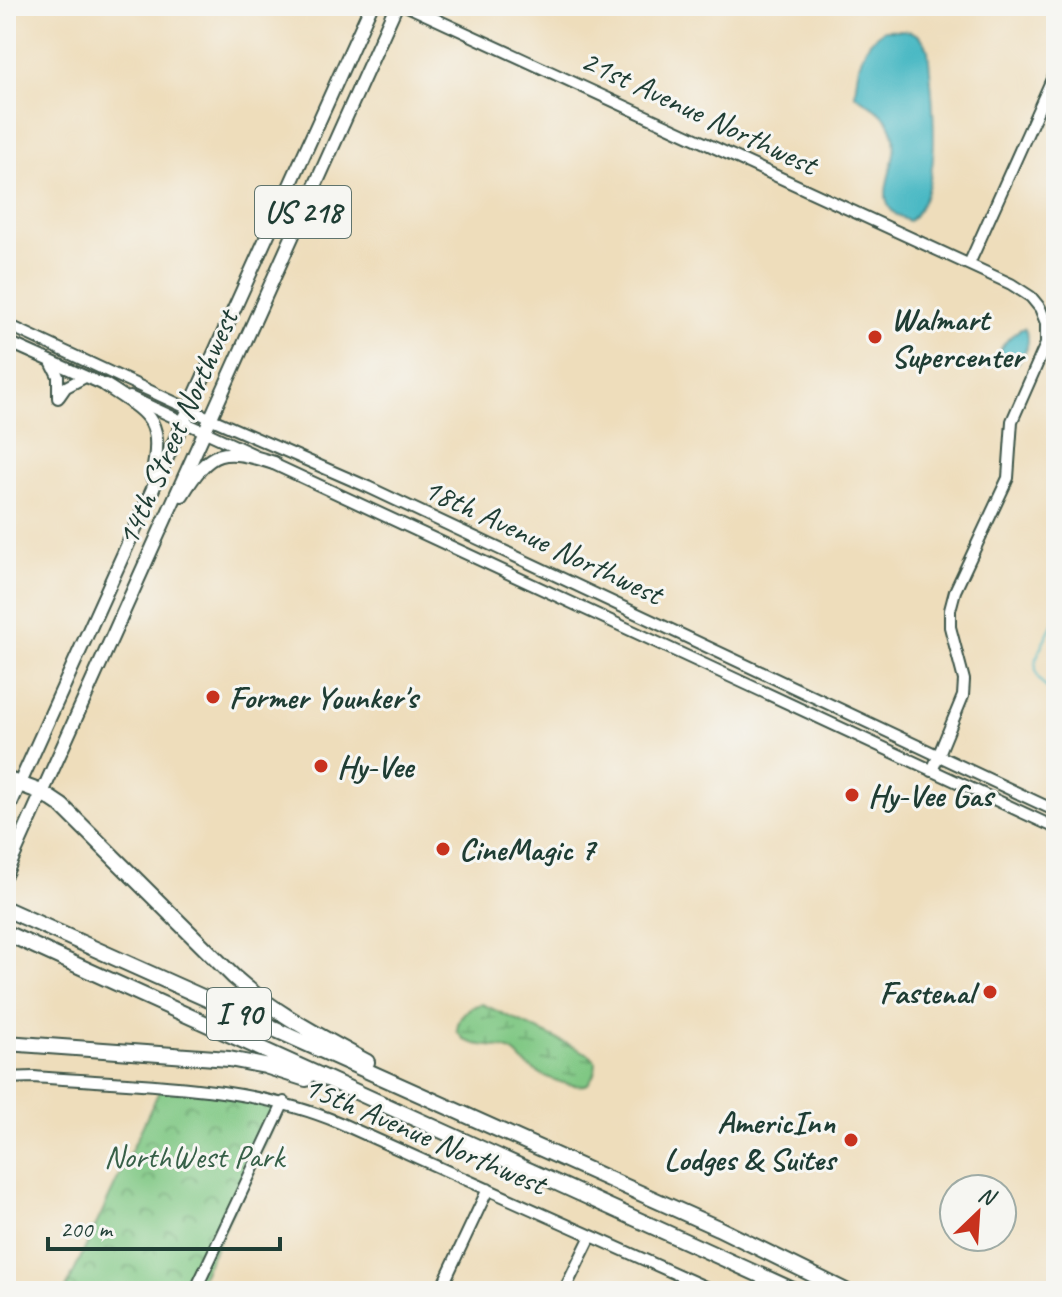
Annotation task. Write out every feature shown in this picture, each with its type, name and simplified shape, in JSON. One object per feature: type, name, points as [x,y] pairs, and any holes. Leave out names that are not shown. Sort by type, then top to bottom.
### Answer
[{"type":"highway","points":[[13,781],[41,792],[70,813],[171,916],[261,999],[301,1026],[473,1119]]},
{"type":"highway","name":"I 90","points":[[6,909],[799,1266],[846,1291]]},
{"type":"highway","name":"I 90","points":[[6,933],[795,1291]]},
{"type":"highway","points":[[6,1043],[217,1058],[265,1066],[310,1080],[463,1141]]},
{"type":"highway","points":[[799,1266],[857,1291]]},
{"type":"highway","points":[[768,1280],[788,1291]]},
{"type":"main road","name":"14th Street Northwest","points":[[6,814],[13,781],[131,536],[371,6]]},
{"type":"main road","name":"14th Street Northwest","points":[[6,873],[396,6]]},
{"type":"main road","points":[[105,385],[144,411],[156,433],[152,477],[131,536]]},
{"type":"main road","points":[[152,547],[183,493],[205,463],[229,453],[274,463]]},
{"type":"street","name":"21st Avenue Northwest","points":[[407,6],[1011,284],[1031,297],[1043,313],[1047,335],[1044,351],[1012,421],[1008,478],[955,591],[950,610],[952,637],[964,680],[957,714],[932,771]]},
{"type":"street","points":[[969,264],[1056,70]]},
{"type":"street","name":"18th Avenue Northwest","points":[[6,324],[210,419],[368,487],[1056,811]]},
{"type":"street","name":"18th Avenue Northwest","points":[[6,341],[51,362],[61,372],[105,385],[1056,828]]},
{"type":"street","points":[[85,377],[66,387],[58,398],[61,372],[76,361],[88,363]]},
{"type":"street","name":"15th Avenue Northwest","points":[[6,1078],[34,1077],[208,1091],[284,1102],[331,1119],[488,1189],[690,1286],[714,1291]]},
{"type":"street","points":[[195,1291],[284,1102]]},
{"type":"street","points":[[440,1291],[488,1189]]},
{"type":"street","points":[[564,1291],[591,1236]]},
{"type":"green space","points":[[482,1004],[589,1054],[596,1062],[595,1073],[588,1084],[557,1081],[534,1070],[509,1050],[467,1041],[457,1031],[461,1016]]},
{"type":"green space","name":"NorthWest Park","points":[[161,1087],[284,1102],[195,1291],[65,1291]]},
{"type":"water","points":[[884,30],[905,30],[916,34],[928,50],[934,115],[932,165],[921,207],[909,221],[894,213],[887,203],[886,192],[894,151],[894,137],[889,123],[855,95],[865,49]]},
{"type":"water","points":[[1024,328],[1028,341],[1023,355],[1018,363],[1004,362],[999,354],[1003,346],[1012,335]]},
{"type":"waterway","points":[[1056,617],[1036,659],[1038,678],[1056,695]]},
{"type":"place","name":"Walmart Supercenter","points":[[875,337]]},
{"type":"place","name":"Former Younker's","points":[[213,697]]},
{"type":"place","name":"Hy-Vee","points":[[321,766]]},
{"type":"place","name":"Hy-Vee Gas","points":[[852,795]]},
{"type":"place","name":"CineMagic 7","points":[[443,849]]},
{"type":"place","name":"Fastenal","points":[[990,992]]},
{"type":"place","name":"AmericInn Lodges & Suites","points":[[851,1140]]}]
